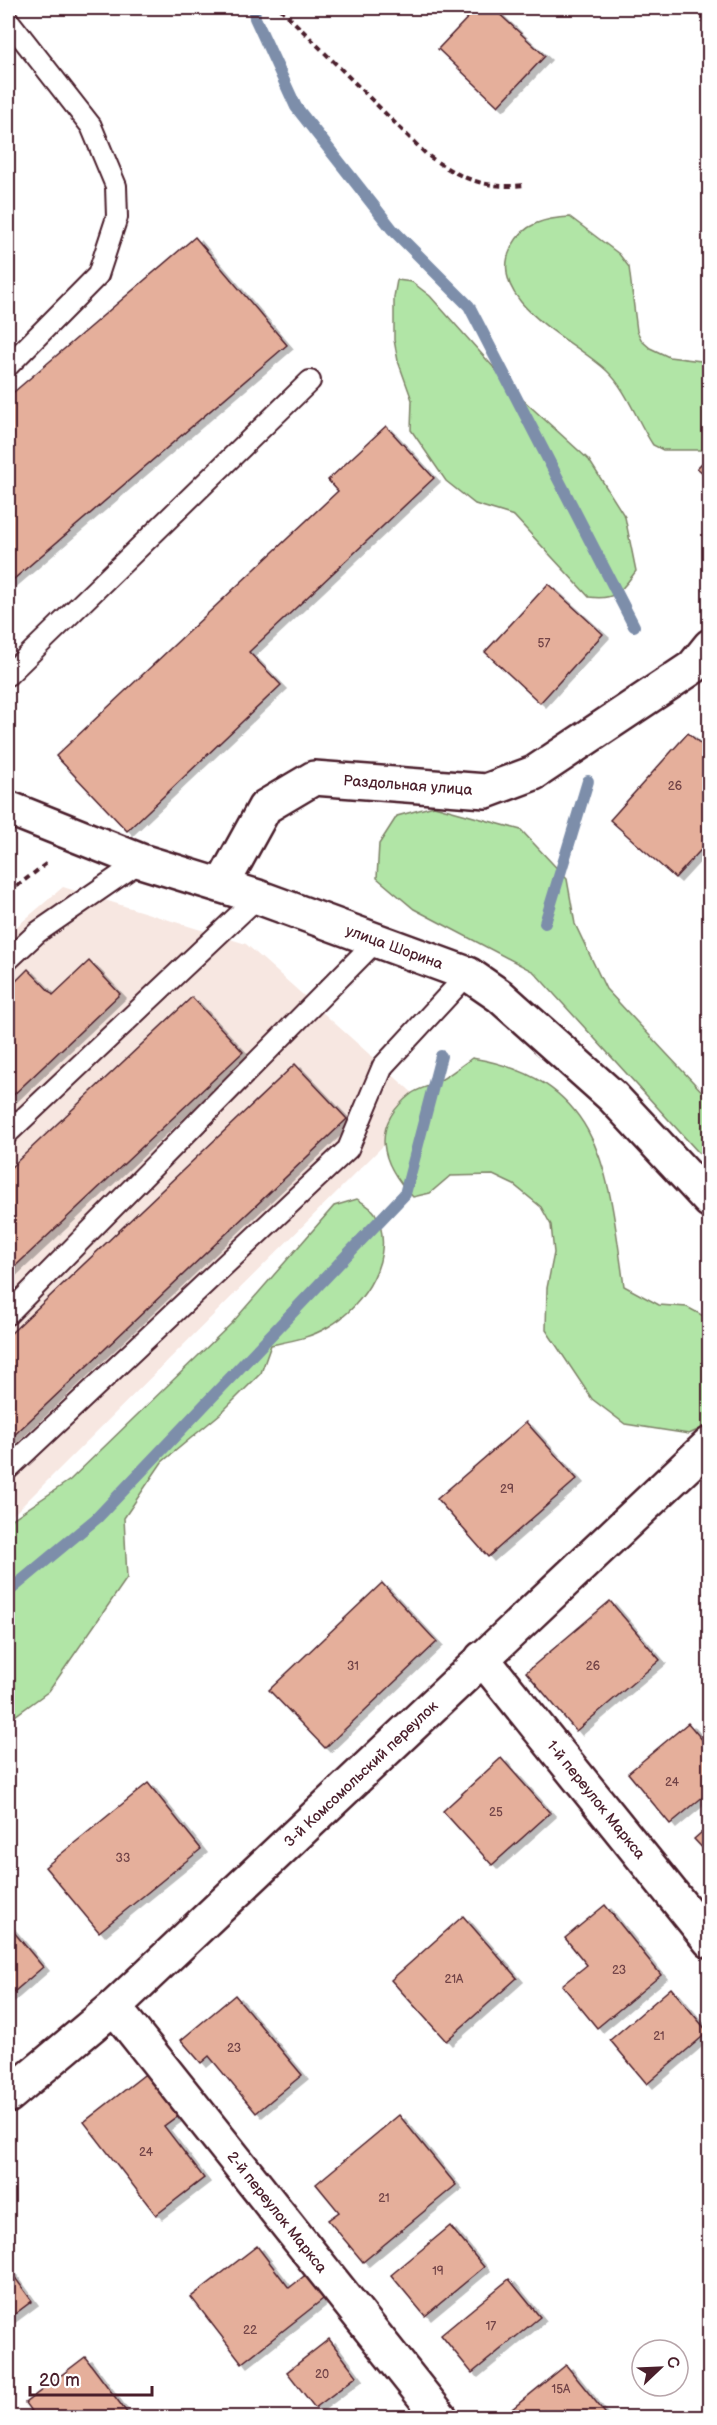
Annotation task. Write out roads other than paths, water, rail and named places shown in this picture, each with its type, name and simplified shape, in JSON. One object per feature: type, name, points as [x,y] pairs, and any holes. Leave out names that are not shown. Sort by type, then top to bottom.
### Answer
[{"type":"street","name":"Раздольная улица","points":[[222,885],[265,807],[314,778],[486,791],[534,773],[693,667],[710,646]]},
{"type":"street","name":"улица Шорина","points":[[8,808],[141,861],[258,897],[468,974],[500,996],[613,1097],[710,1201]]},
{"type":"street","name":"3-й Комсомольский переулок","points":[[8,2096],[114,2007],[710,1444]]},
{"type":"street","name":"1-й переулок Маркса","points":[[482,1658],[710,1941]]},
{"type":"street","name":"2-й переулок Маркса","points":[[114,2007],[441,2418]]},
{"type":"lane","points":[[8,20],[91,126],[116,186],[117,217],[98,274],[8,366]]},
{"type":"lane","points":[[8,675],[310,381]]},
{"type":"lane","points":[[8,960],[38,932],[141,861]]},
{"type":"lane","points":[[8,1133],[258,897]]},
{"type":"lane","points":[[8,1314],[377,940]]},
{"type":"lane","points":[[8,1470],[348,1149],[383,1066],[468,974]]},
{"type":"waterway","points":[[254,8],[255,18],[296,107],[392,229],[469,306],[634,626]]},
{"type":"waterway","points":[[545,923],[588,781]]},
{"type":"waterway","points":[[8,1592],[97,1518],[405,1194],[441,1056]]}]
